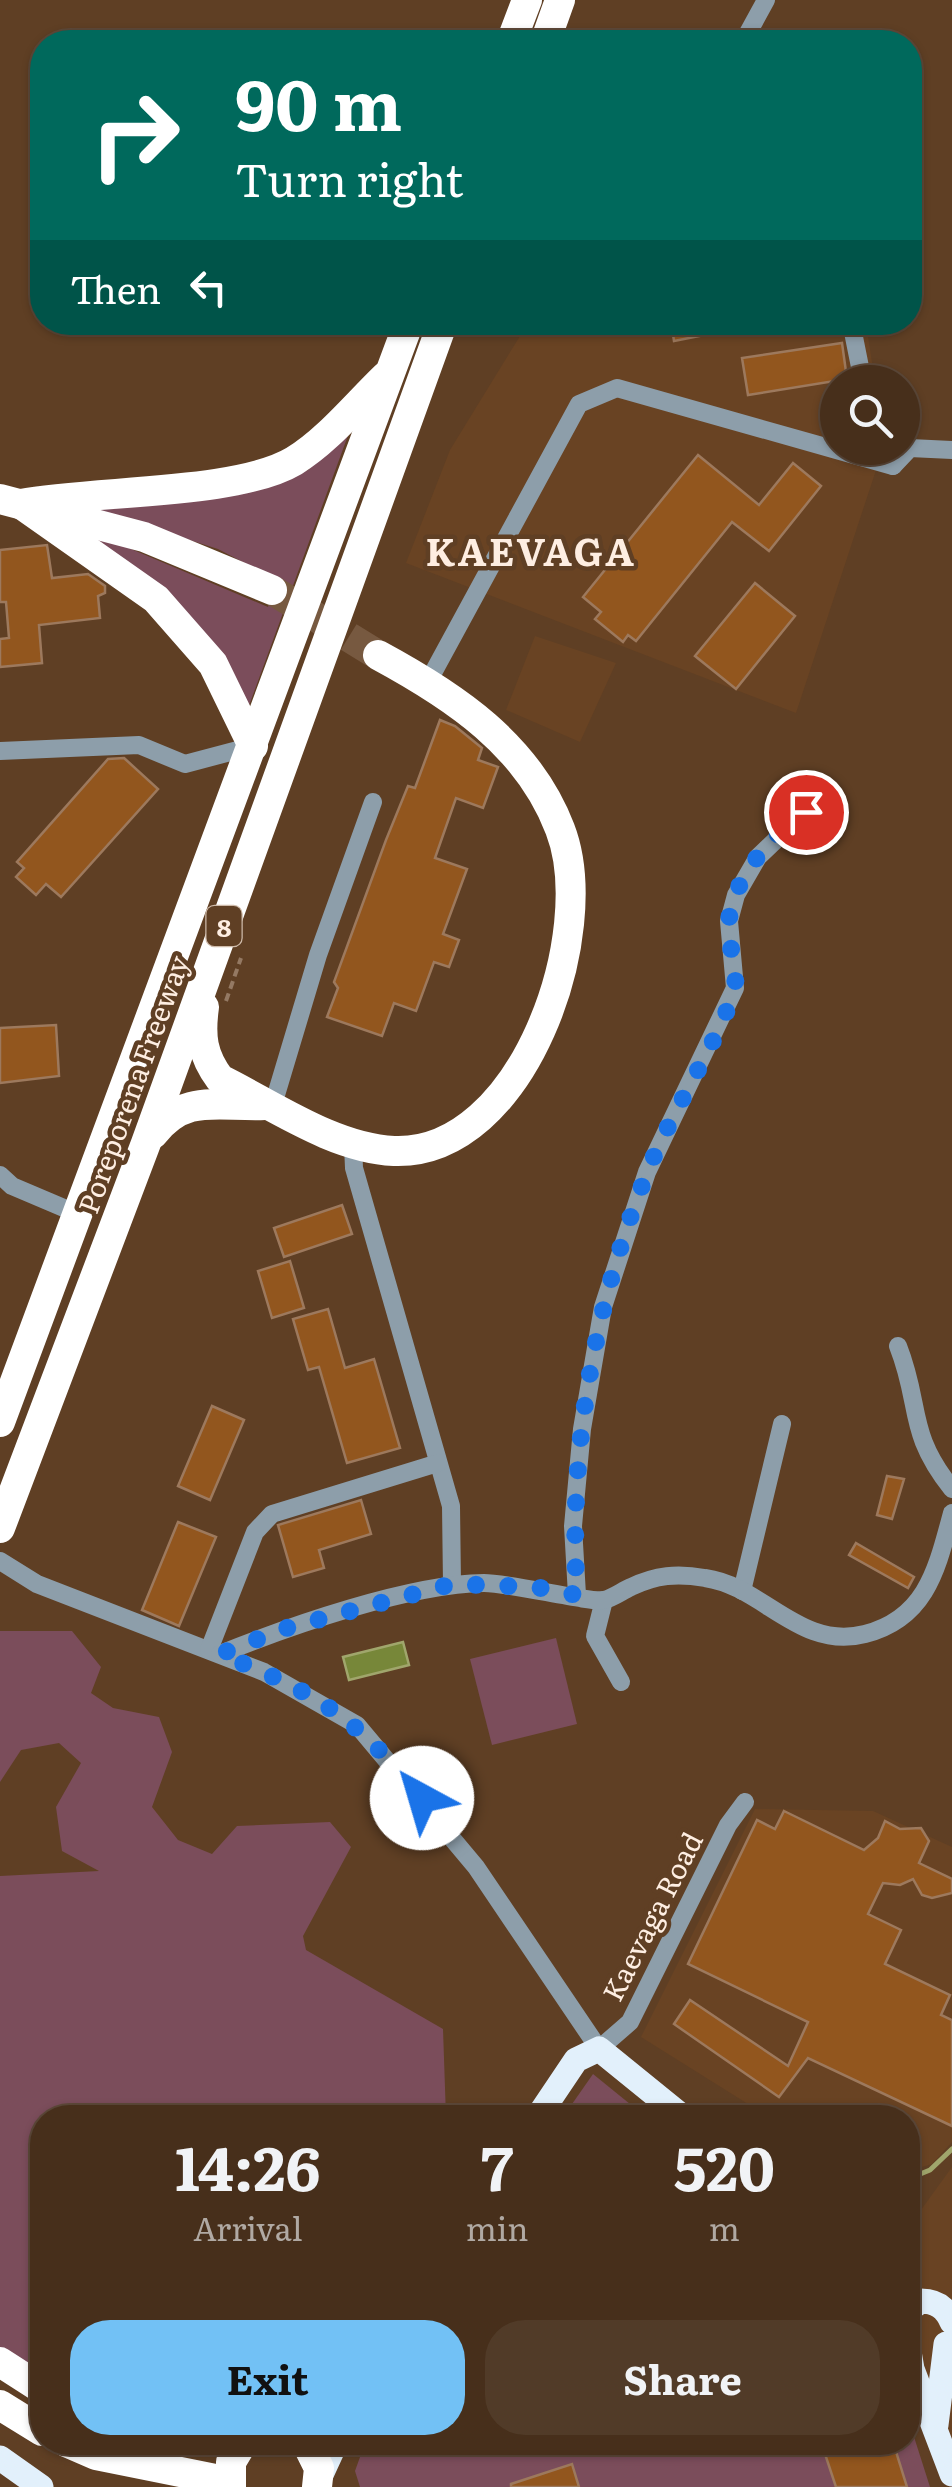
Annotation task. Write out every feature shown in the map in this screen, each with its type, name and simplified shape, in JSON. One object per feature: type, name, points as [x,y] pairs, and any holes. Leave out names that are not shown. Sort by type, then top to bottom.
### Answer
[{"type":"highway","points":[[516,30],[527,0]]},
{"type":"highway","points":[[549,30],[560,0]]},
{"type":"highway","name":"Poreporena Freeway","points":[[0,1422],[404,335]]},
{"type":"highway","name":"Poreporena Freeway","points":[[0,1528],[146,1143],[438,335]]},
{"type":"highway","points":[[10,502],[268,474],[320,441],[392,370]]},
{"type":"highway","points":[[10,502],[144,537],[272,590]]},
{"type":"highway","points":[[10,502],[156,599],[214,664],[253,746]]},
{"type":"highway","points":[[212,960],[201,1028],[206,1060],[220,1079],[353,1145],[396,1151],[450,1142],[478,1120],[506,1088],[534,1038],[566,956],[572,924],[574,890],[561,832],[544,795],[512,747],[428,682],[378,655]]},
{"type":"highway","points":[[146,1143],[170,1113],[186,1106],[273,1105]]},
{"type":"highway","points":[[0,2362],[30,2381]]},
{"type":"highway","points":[[0,2405],[30,2424]]},
{"type":"highway","points":[[96,2455],[230,2485],[235,2455]]},
{"type":"highway","points":[[315,2455],[319,2484]]},
{"type":"main road","points":[[546,2105],[576,2060],[599,2049],[668,2105]]},
{"type":"main road","points":[[920,2301],[952,2291]]},
{"type":"main road","points":[[920,2304],[942,2306],[950,2336],[936,2425]]},
{"type":"main road","points":[[920,2350],[928,2354],[950,2336]]},
{"type":"main road","points":[[920,2388],[952,2474]]},
{"type":"main road","points":[[319,2484],[331,2455]]},
{"type":"main road","points":[[0,2458],[23,2482]]},
{"type":"street","points":[[750,30],[766,0]]},
{"type":"street","points":[[854,335],[860,365]]},
{"type":"street","points":[[428,682],[579,404],[617,388],[893,466],[910,448],[952,450]]},
{"type":"street","points":[[0,752],[140,745],[185,764],[253,746]]},
{"type":"street","points":[[273,1105],[318,956],[373,802]]},
{"type":"street","points":[[577,1595],[573,1526],[582,1428],[603,1308],[647,1172],[735,988],[728,921],[736,895],[758,857],[790,821],[806,812]]},
{"type":"street","points":[[353,1145],[354,1168],[453,1521],[452,1584]]},
{"type":"street","points":[[0,1175],[12,1186],[78,1214]]},
{"type":"street","points":[[898,1346],[910,1376],[918,1436],[932,1464],[952,1489]]},
{"type":"street","points":[[742,1591],[782,1424]]},
{"type":"street","points":[[214,1652],[254,1532],[272,1514],[438,1463]]},
{"type":"street","points":[[214,1652],[283,1629],[452,1584],[520,1585],[604,1600],[661,1575],[708,1578],[742,1591],[790,1623],[836,1638],[870,1633],[909,1614],[940,1556],[952,1512]]},
{"type":"street","points":[[0,1561],[38,1584],[214,1652],[324,1702],[356,1724],[386,1754],[476,1867],[599,2049]]},
{"type":"street","points":[[604,1600],[595,1636],[621,1682]]},
{"type":"street","name":"Kaevaga Road","points":[[599,2049],[630,2022],[728,1825],[745,1802]]},
{"type":"shaded area","points":[[521,335],[868,335],[872,365],[820,365],[820,465],[878,465],[796,713],[406,563],[450,450]]},
{"type":"shaded area","points":[[350,430],[247,711],[84,529],[268,607],[277,580],[218,549],[69,502],[255,490],[308,470]]},
{"type":"shaded area","points":[[535,636],[616,663],[580,742],[506,710]]},
{"type":"shaded area","points":[[0,1631],[72,1631],[101,1667],[91,1693],[113,1708],[159,1717],[172,1752],[152,1807],[178,1840],[212,1854],[237,1826],[330,1822],[351,1847],[303,1936],[306,1950],[443,2029],[446,2105],[30,2105],[30,2376],[0,2353],[0,1876],[99,1871],[62,1851],[56,1807],[81,1763],[59,1743],[21,1750],[0,1782]]},
{"type":"shaded area","points":[[556,1638],[577,1724],[492,1745],[470,1659]]},
{"type":"shaded area","points":[[403,1642],[409,1665],[349,1680],[343,1657]]},
{"type":"shaded area","points":[[755,1809],[873,1811],[952,1847],[952,2142],[932,2164],[920,2168],[920,2105],[750,2105],[641,2037]]},
{"type":"shaded area","points":[[593,2074],[631,2105],[571,2105]]},
{"type":"shaded area","points":[[952,2167],[952,2484],[920,2364],[920,2211]]},
{"type":"shaded area","points":[[361,2455],[920,2455],[930,2487],[360,2487],[355,2471]]},
{"type":"building","points":[[673,335],[705,335],[674,341]]},
{"type":"building","points":[[842,343],[845,365],[820,365],[820,383],[748,395],[742,358]]},
{"type":"building","points":[[698,455],[759,505],[793,463],[821,486],[769,551],[732,522],[636,641],[628,635],[623,642],[595,619],[601,612],[583,597]]},
{"type":"building","points":[[47,545],[52,578],[88,574],[105,586],[105,593],[98,596],[100,618],[39,625],[42,663],[0,667],[0,639],[9,638],[6,602],[0,602],[0,550]]},
{"type":"building","points":[[755,583],[795,616],[736,689],[695,656]]},
{"type":"building","points":[[440,720],[455,726],[482,748],[478,760],[498,767],[483,808],[456,798],[435,858],[467,869],[443,934],[459,940],[449,967],[434,962],[416,1011],[394,1003],[382,1036],[327,1017],[338,988],[334,982],[386,840],[408,786],[415,788]]},
{"type":"building","points":[[124,758],[158,789],[61,897],[46,884],[36,895],[16,877],[24,868],[17,862],[108,759]]},
{"type":"building","points":[[56,1025],[59,1076],[0,1083],[0,1028]]},
{"type":"building","points":[[342,1205],[352,1234],[284,1257],[274,1228]]},
{"type":"building","points":[[290,1261],[304,1308],[272,1318],[258,1271]]},
{"type":"building","points":[[328,1309],[345,1368],[374,1359],[400,1448],[347,1463],[319,1367],[308,1370],[293,1319]]},
{"type":"building","points":[[212,1406],[244,1420],[210,1500],[178,1486]]},
{"type":"building","points":[[887,1476],[904,1479],[892,1519],[877,1515]]},
{"type":"building","points":[[361,1500],[371,1534],[319,1550],[324,1568],[293,1577],[278,1525]]},
{"type":"building","points":[[178,1522],[216,1537],[179,1626],[142,1610]]},
{"type":"building","points":[[856,1543],[914,1577],[908,1588],[849,1555]]},
{"type":"building","points":[[784,1811],[864,1850],[878,1838],[885,1821],[900,1829],[921,1828],[929,1841],[919,1863],[952,1879],[952,1893],[932,1898],[922,1895],[913,1879],[900,1885],[883,1883],[868,1914],[901,1930],[885,1964],[950,1995],[941,2015],[952,2020],[952,2126],[920,2111],[920,2105],[908,2105],[808,2058],[779,2097],[674,2024],[690,2000],[788,2066],[808,2022],[688,1964],[757,1820],[775,1829]]},
{"type":"building","points":[[825,2455],[897,2455],[907,2487],[836,2487]]},
{"type":"building","points":[[572,2464],[579,2487],[511,2487],[511,2484]]},
{"type":"waterway","points":[[920,2174],[952,2149]]},
{"type":"tunnel","points":[[272,590],[378,655]]},
{"type":"district","name":"KAEVAGA","points":[[531,549]]},
{"type":"route","points":[[422,1798],[356,1724],[298,1688],[220,1654],[283,1629],[452,1584],[536,1587],[577,1595],[573,1526],[582,1428],[603,1308],[647,1172],[735,988],[728,921],[736,895],[758,857],[790,821],[806,812]]}]
